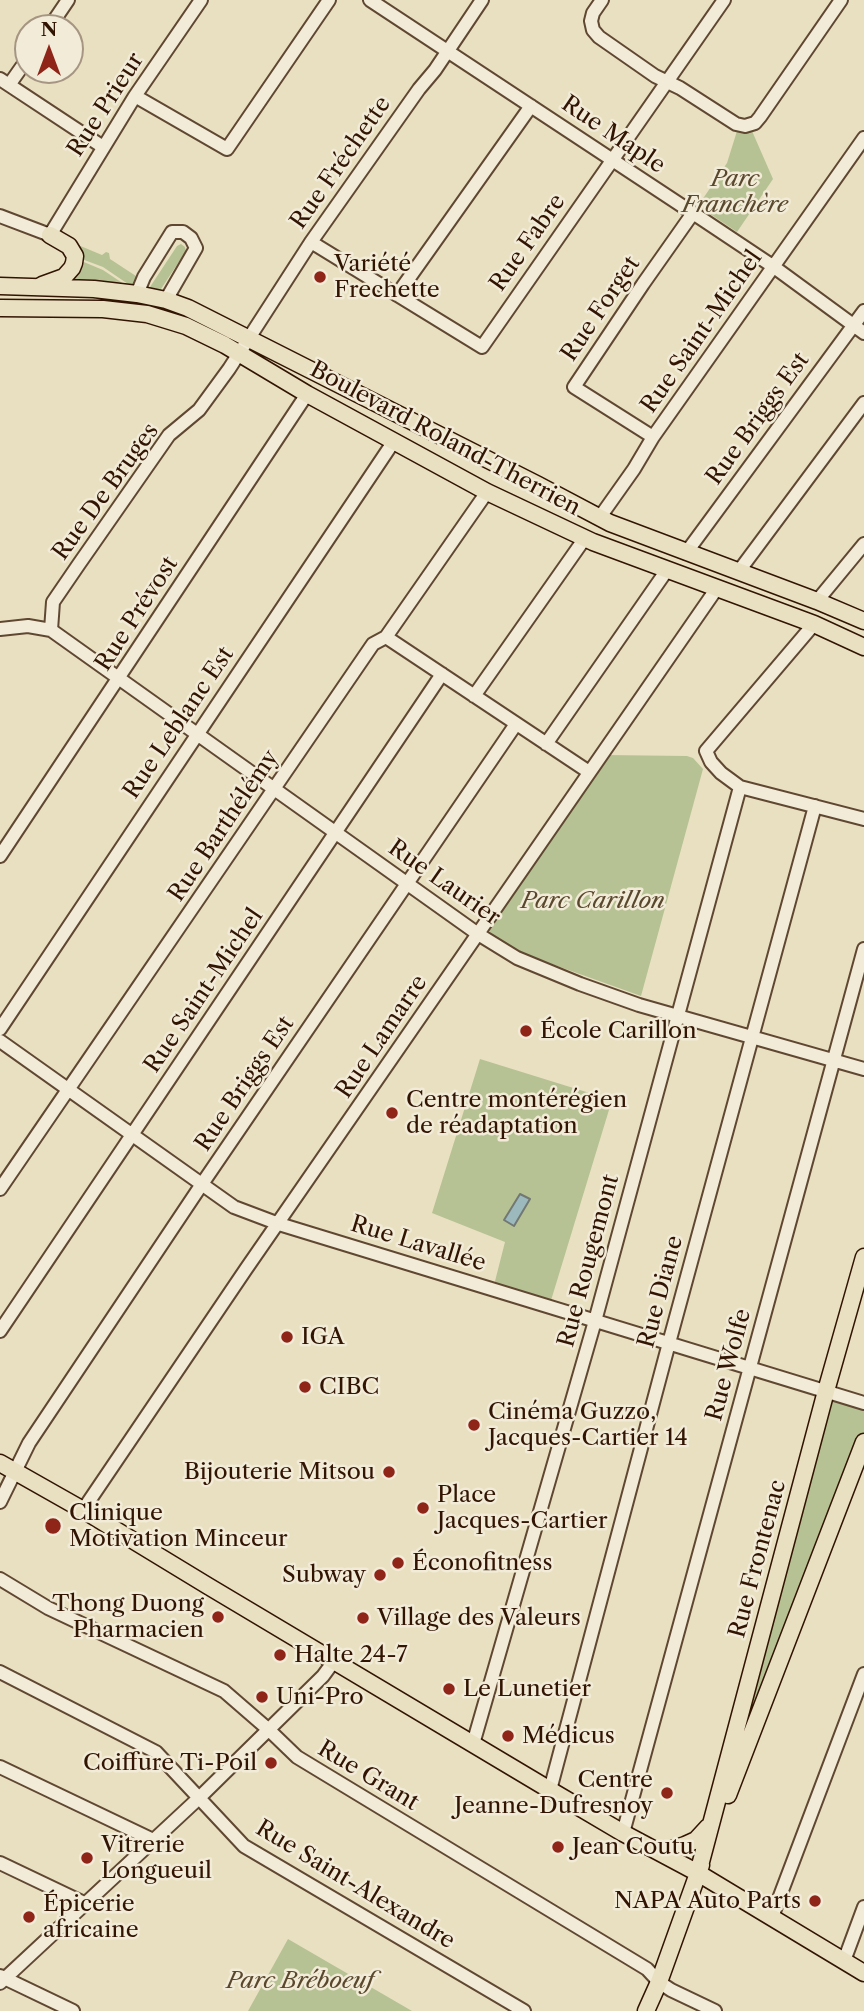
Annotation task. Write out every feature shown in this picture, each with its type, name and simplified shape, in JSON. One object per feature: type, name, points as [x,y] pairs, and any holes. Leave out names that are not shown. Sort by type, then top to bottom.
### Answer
[{"type":"main road","points":[[33,288],[64,276],[74,264],[75,256],[69,246],[50,235]]},
{"type":"main road","name":"Boulevard Roland-Therrien","points":[[0,286],[137,293],[188,308],[626,530],[864,621]]},
{"type":"main road","name":"Boulevard Roland-Therrien","points":[[0,308],[103,309],[147,314],[186,326],[225,345],[307,394],[487,492],[585,538],[814,624],[864,647]]},
{"type":"main road","name":"Rue Frontenac","points":[[698,1873],[864,1257]]},
{"type":"main road","points":[[646,2011],[864,1442]]},
{"type":"main road","points":[[0,1463],[864,1973]]},
{"type":"main road","points":[[656,1850],[683,1846],[696,1840],[711,1822]]},
{"type":"street","name":"Rue Prieur","points":[[50,235],[135,96],[201,0]]},
{"type":"street","points":[[135,96],[227,149],[329,0]]},
{"type":"street","name":"Rue Maple","points":[[370,0],[774,267],[859,329]]},
{"type":"street","name":"Rue Fréchette","points":[[239,354],[311,242],[482,0]]},
{"type":"street","points":[[602,0],[592,17],[595,33],[655,76],[680,88],[736,124],[745,126],[752,125],[760,117],[841,0]]},
{"type":"street","name":"Rue Fabre","points":[[311,242],[482,347],[724,0]]},
{"type":"street","points":[[4,82],[103,148]]},
{"type":"street","points":[[397,295],[531,106]]},
{"type":"street","name":"Rue Saint-Michel","points":[[600,517],[653,437],[864,138]]},
{"type":"street","name":"Rue Forget","points":[[653,437],[574,387],[693,214]]},
{"type":"street","points":[[0,216],[50,235]]},
{"type":"street","points":[[137,293],[172,232],[183,232],[191,238],[195,248],[166,300]]},
{"type":"street","name":"Rue Briggs Est","points":[[686,553],[859,329],[864,311]]},
{"type":"street","name":"Rue De Bruges","points":[[51,630],[54,602],[61,591],[169,435],[199,411],[239,354]]},
{"type":"street","name":"Rue Prévost","points":[[0,856],[307,394]]},
{"type":"street","points":[[739,571],[864,403]]},
{"type":"street","name":"Rue Leblanc Est","points":[[0,1029],[394,441]]},
{"type":"street","name":"Rue Barthélémy","points":[[0,1189],[373,644],[386,637],[487,492]]},
{"type":"street","points":[[474,696],[585,538]]},
{"type":"street","points":[[817,601],[864,544]]},
{"type":"street","points":[[546,744],[667,570]]},
{"type":"street","name":"Rue Lamarre","points":[[83,1510],[717,588]]},
{"type":"street","points":[[814,624],[706,751],[716,768],[740,787],[864,819]]},
{"type":"street","points":[[0,629],[28,626],[51,630]]},
{"type":"street","name":"Rue Laurier","points":[[51,630],[478,934],[517,958],[639,1005],[864,1069]]},
{"type":"street","points":[[386,637],[589,772]]},
{"type":"street","name":"Rue Saint-Michel","points":[[0,1331],[442,674]]},
{"type":"street","name":"Rue Briggs Est","points":[[0,1502],[29,1443],[516,724]]},
{"type":"street","name":"Rue Rougemont","points":[[473,1744],[595,1321],[740,787]]},
{"type":"street","name":"Rue Diane","points":[[550,1790],[815,806]]},
{"type":"street","name":"Rue Wolfe","points":[[623,1833],[864,949]]},
{"type":"street","name":"Rue Lavallée","points":[[0,1041],[234,1207],[279,1224],[864,1403]]},
{"type":"street","name":"Rue Grant","points":[[0,1579],[48,1608],[224,1691],[297,1758],[647,1969],[671,1990],[715,2011]]},
{"type":"street","points":[[73,2011],[2,1979],[200,1797],[323,1676],[334,1661]]},
{"type":"street","name":"Rue Saint-Alexandre","points":[[0,1672],[156,1752],[244,1846],[524,2011]]},
{"type":"street","points":[[772,1917],[864,1674]]},
{"type":"street","points":[[0,1767],[153,1840]]},
{"type":"street","points":[[0,1863],[86,1904]]},
{"type":"street","points":[[844,1961],[864,1907]]},
{"type":"green space","name":"Parc Franchère","points":[[737,131],[752,131],[773,179],[737,232],[698,206],[727,163]]},
{"type":"green space","points":[[66,240],[102,255],[109,253],[110,259],[139,278],[134,284],[128,284],[103,267],[79,258]]},
{"type":"green space","points":[[181,244],[186,251],[161,289],[151,289],[177,246]]},
{"type":"green space","points":[[79,260],[103,270],[124,284],[68,282]]},
{"type":"green space","name":"Parc Carillon","points":[[606,755],[687,756],[693,758],[703,769],[641,996],[521,953],[491,934],[489,929]]},
{"type":"green space","points":[[480,1059],[612,1100],[549,1307],[493,1289],[505,1242],[432,1213]]},
{"type":"green space","points":[[826,1391],[864,1403],[864,1442],[698,1873]]},
{"type":"green space","name":"Parc Bréboeuf","points":[[288,1939],[412,2011],[248,2011]]},
{"type":"water","points":[[520,1194],[530,1199],[514,1226],[504,1220]]},
{"type":"place","name":"Variété Frechette","points":[[320,277]]},
{"type":"place","name":"École Carillon","points":[[526,1031]]},
{"type":"place","name":"Centre montérégien de réadaptation","points":[[392,1113]]},
{"type":"place","name":"IGA","points":[[287,1337]]},
{"type":"place","name":"CIBC","points":[[305,1387]]},
{"type":"place","name":"Cinéma Guzzo, Jacques-Cartier 14","points":[[474,1425]]},
{"type":"place","name":"Bijouterie Mitsou","points":[[389,1472]]},
{"type":"place","name":"Place Jacques-Cartier","points":[[423,1508]]},
{"type":"place","name":"Clinique Motivation Minceur","points":[[53,1526]]},
{"type":"place","name":"Éconofitness","points":[[398,1563]]},
{"type":"place","name":"Subway","points":[[380,1575]]},
{"type":"place","name":"Thong Duong Pharmacien","points":[[218,1617]]},
{"type":"place","name":"Village des Valeurs","points":[[363,1618]]},
{"type":"place","name":"Halte 24-7","points":[[280,1655]]},
{"type":"place","name":"Le Lunetier","points":[[449,1689]]},
{"type":"place","name":"Uni-Pro","points":[[262,1697]]},
{"type":"place","name":"Médicus","points":[[508,1736]]},
{"type":"place","name":"Coiffure Ti-Poil","points":[[271,1763]]},
{"type":"place","name":"Centre Jeanne-Dufresnoy","points":[[667,1793]]},
{"type":"place","name":"Jean Coutu","points":[[558,1847]]},
{"type":"place","name":"Vitrerie Longueuil","points":[[87,1858]]},
{"type":"place","name":"NAPA Auto Parts","points":[[815,1901]]},
{"type":"place","name":"Épicerie africaine","points":[[29,1917]]}]
